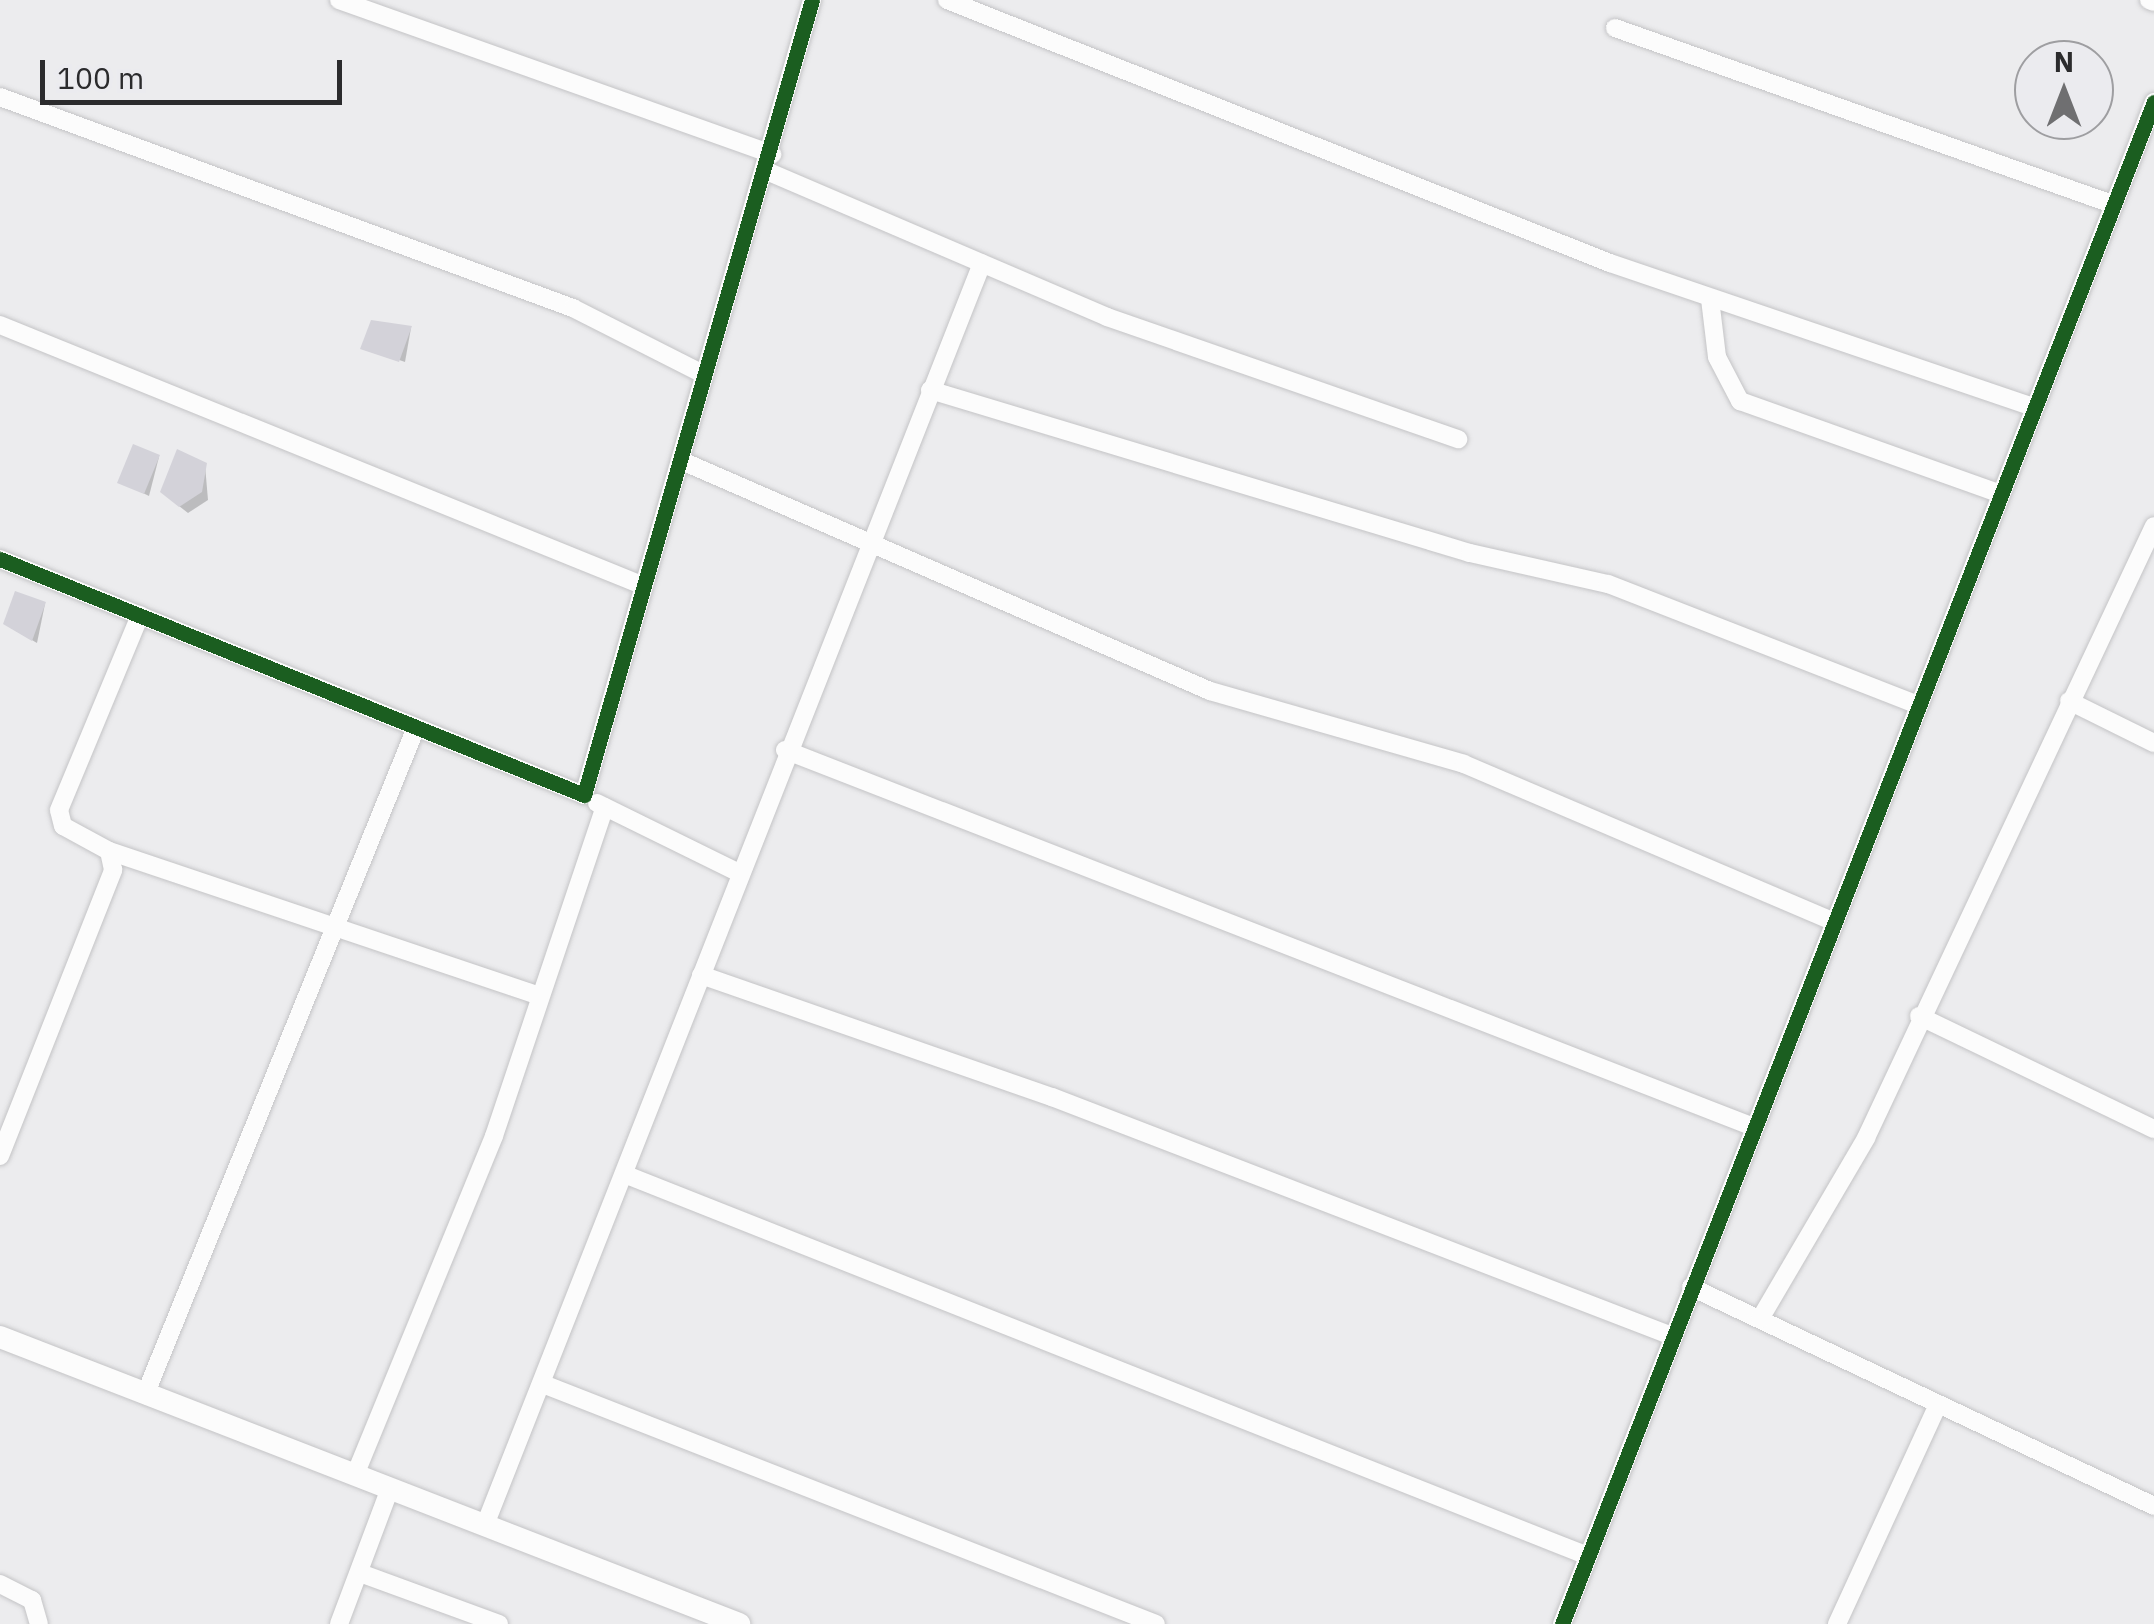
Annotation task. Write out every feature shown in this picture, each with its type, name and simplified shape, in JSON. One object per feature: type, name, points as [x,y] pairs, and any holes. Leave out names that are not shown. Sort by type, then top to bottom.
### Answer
[{"type":"street","points":[[339,0],[771,163],[982,263],[1458,439]]},
{"type":"street","points":[[584,796],[639,584],[682,461],[701,373],[771,163],[812,0]]},
{"type":"street","points":[[947,0],[1710,299],[2033,407]]},
{"type":"street","points":[[1615,28],[2112,204]]},
{"type":"street","points":[[0,96],[573,308],[701,373]]},
{"type":"street","points":[[1562,1624],[1829,920],[2154,102]]},
{"type":"street","points":[[484,1525],[630,1176],[784,750],[982,263]]},
{"type":"street","points":[[1710,299],[1718,357],[1740,401],[2001,494]]},
{"type":"street","points":[[0,325],[639,584]]},
{"type":"street","points":[[930,390],[1454,548],[1608,584],[1914,702]]},
{"type":"street","points":[[682,461],[1210,690],[1464,764],[1829,920]]},
{"type":"street","points":[[1760,1319],[1851,1167],[2154,526]]},
{"type":"street","points":[[0,559],[584,796],[740,873]]},
{"type":"street","points":[[140,615],[59,810],[63,826],[109,850],[540,996]]},
{"type":"street","points":[[2070,701],[2154,743]]},
{"type":"street","points":[[145,1395],[415,730]]},
{"type":"street","points":[[784,750],[1751,1126]]},
{"type":"street","points":[[355,1476],[494,1136],[604,807]]},
{"type":"street","points":[[0,1156],[113,870],[109,850]]},
{"type":"street","points":[[702,975],[1052,1098],[1672,1336]]},
{"type":"street","points":[[1920,1016],[2154,1129]]},
{"type":"street","points":[[630,1176],[1588,1556]]},
{"type":"street","points":[[1691,1286],[2154,1506]]},
{"type":"street","points":[[0,1337],[739,1624]]},
{"type":"street","points":[[543,1384],[1156,1624]]},
{"type":"street","points":[[1837,1624],[1938,1404]]},
{"type":"street","points":[[338,1624],[390,1488]]},
{"type":"street","points":[[360,1573],[499,1624]]},
{"type":"street","points":[[0,1584],[32,1600],[39,1624]]},
{"type":"building","points":[[371,320],[412,326],[399,362],[360,349]]},
{"type":"building","points":[[133,444],[160,455],[144,494],[117,483]]},
{"type":"building","points":[[177,449],[207,463],[202,492],[179,507],[160,492]]},
{"type":"building","points":[[15,591],[46,602],[32,641],[3,624]]},
{"type":"cycle path","points":[[0,559],[584,795],[812,0]]},
{"type":"cycle path","points":[[1562,1624],[2154,102]]}]
